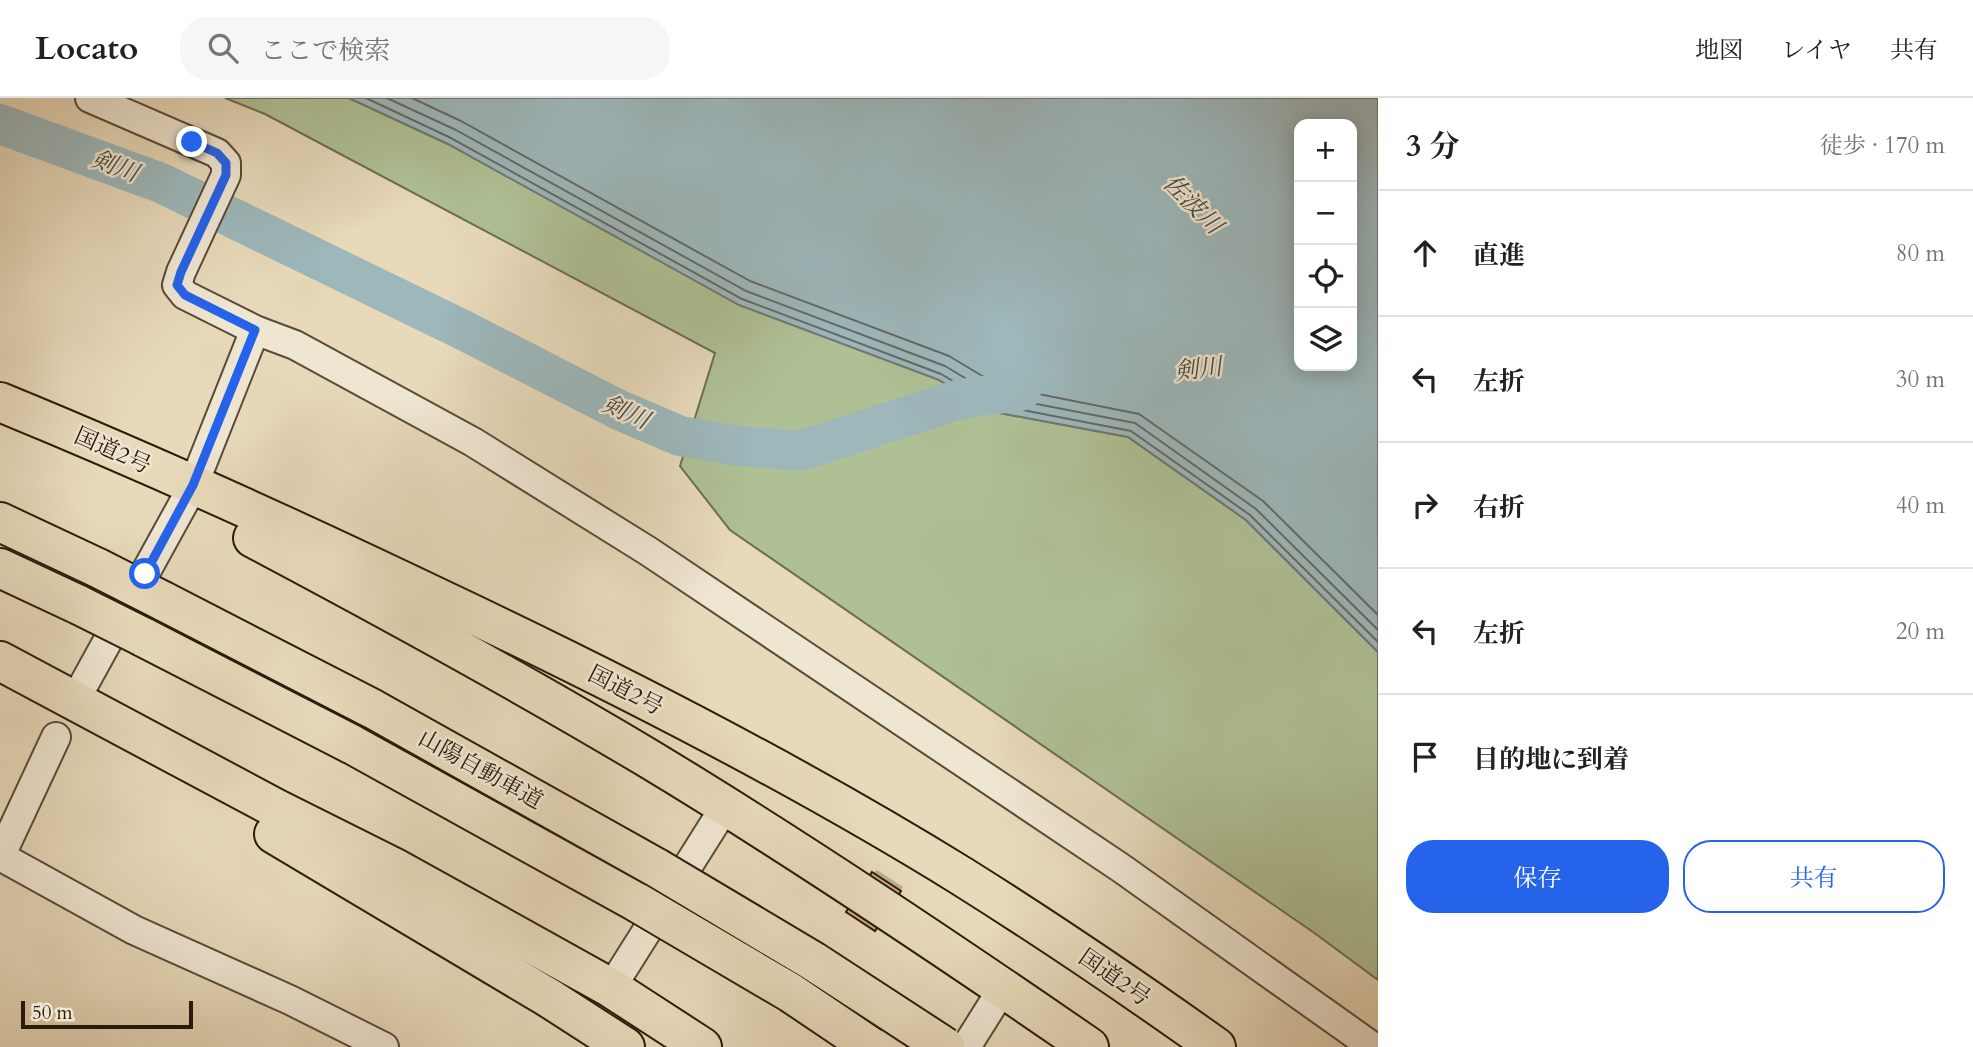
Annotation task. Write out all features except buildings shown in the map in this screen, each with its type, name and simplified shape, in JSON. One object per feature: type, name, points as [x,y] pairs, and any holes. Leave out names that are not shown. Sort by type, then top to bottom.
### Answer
[{"type":"highway","name":"国道2号","points":[[0,402],[101,444],[189,494],[371,565],[552,652],[696,726],[805,785],[960,875],[1065,942],[1216,1047]]},
{"type":"highway","points":[[0,421],[189,494],[646,757],[1003,988],[1089,1047]]},
{"type":"highway","name":"山陽自動車道","points":[[0,522],[98,568],[373,709],[657,868],[813,961],[944,1047]]},
{"type":"highway","name":"山陽自動車道","points":[[0,568],[143,637],[353,745],[638,902],[791,993],[871,1047]]},
{"type":"highway","points":[[0,661],[277,809],[397,869],[611,988],[702,1047]]},
{"type":"highway","points":[[0,681],[285,840],[549,998],[625,1047]]},
{"type":"street","points":[[90,98],[217,153],[226,163],[226,175],[181,272],[177,285],[185,295],[255,330],[295,345],[473,442],[648,551],[1121,868],[1373,1047]]},
{"type":"street","points":[[79,693],[189,494],[255,330]]},
{"type":"street","points":[[56,737],[0,857],[134,930],[290,1000],[384,1047]]},
{"type":"street","points":[[611,988],[725,807]]},
{"type":"street","points":[[966,1047],[1003,988]]},
{"type":"green space","points":[[225,98],[349,98],[939,380],[989,411],[1128,437],[1246,520],[1378,652],[1378,980],[1313,932],[730,530],[680,466],[715,353],[265,114]]},
{"type":"water","name":"佐波川","points":[[349,98],[1378,98],[1378,652],[1246,520],[1128,437],[989,411],[939,380],[739,305],[448,144]]},
{"type":"waterway","name":"剣川","points":[[0,124],[161,183],[463,330],[619,410],[680,436],[739,446],[800,451],[960,399],[1021,391]]},
{"type":"route","points":[[145,574],[193,485],[255,330],[185,295],[177,285],[226,175],[226,163],[217,153],[192,142]]}]
